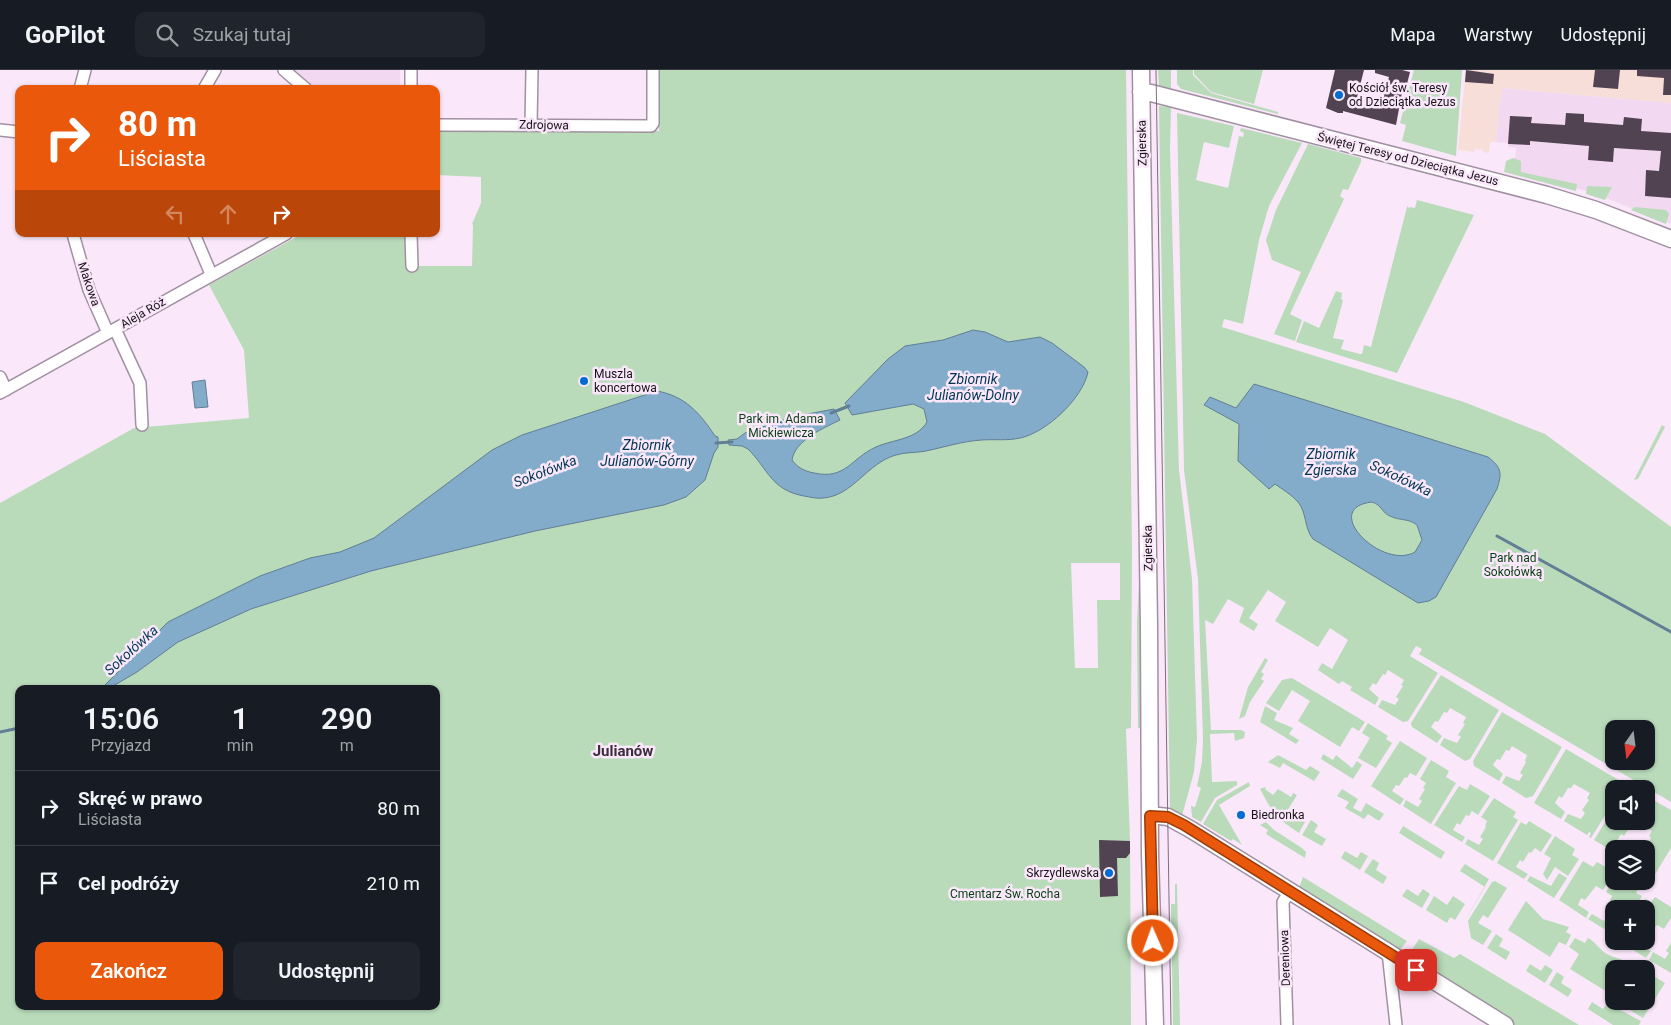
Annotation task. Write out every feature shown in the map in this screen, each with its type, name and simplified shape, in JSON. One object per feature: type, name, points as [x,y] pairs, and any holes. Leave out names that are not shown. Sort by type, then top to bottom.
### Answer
[{"type":"street","points":[[81,85],[85,70]]},
{"type":"street","points":[[206,85],[215,70]]},
{"type":"street","points":[[284,70],[301,85]]},
{"type":"street","points":[[411,70],[411,85]]},
{"type":"street","points":[[532,70],[532,125]]},
{"type":"street","name":"Zdrojowa","points":[[440,125],[651,126],[653,123],[653,70]]},
{"type":"street","name":"Zgierska","points":[[1141,70],[1150,816],[1155,1025]]},
{"type":"street","name":"Świętej Teresy od Dzieciątka Jezus","points":[[1141,92],[1150,92],[1539,192],[1596,210],[1671,238]]},
{"type":"street","points":[[0,130],[15,132]]},
{"type":"street","name":"Makowa","points":[[75,237],[89,290],[140,383],[142,425]]},
{"type":"street","points":[[195,237],[211,274]]},
{"type":"street","name":"Aleja Róż","points":[[3,391],[280,237]]},
{"type":"street","points":[[411,237],[412,266]]},
{"type":"street","points":[[0,377],[3,391]]},
{"type":"street","points":[[1150,816],[1171,818],[1505,1025]]},
{"type":"street","name":"Dereniowa","points":[[1287,1025],[1283,902],[1289,892]]},
{"type":"street","points":[[1388,952],[1396,1025]]},
{"type":"shaded area","points":[[295,70],[400,70],[400,85],[312,85]]},
{"type":"shaded area","points":[[1466,70],[1671,70],[1671,103],[1503,88],[1499,105],[1496,142],[1490,142],[1489,153],[1475,149],[1474,152],[1458,150]]},
{"type":"shaded area","points":[[1503,88],[1671,103],[1671,224],[1593,193],[1514,171],[1516,148],[1508,147],[1508,143],[1496,142],[1499,105]]},
{"type":"green space","name":"Park im. Adama Mickiewicza","points":[[659,70],[1126,70],[1132,550],[1131,728],[1126,729],[1130,841],[1131,1025],[0,1025],[0,503],[134,428],[249,418],[244,350],[209,285],[297,237],[410,237],[410,266],[472,266],[472,224],[481,203],[481,177],[440,175],[440,129],[659,131]],"holes":[[[1071,563],[1120,563],[1120,600],[1097,600],[1098,668],[1075,668]]]},
{"type":"green space","points":[[1158,70],[1171,70],[1171,90],[1159,87]]},
{"type":"green space","points":[[1177,70],[1193,70],[1193,75],[1211,93],[1278,112],[1278,114],[1181,89],[1177,84]]},
{"type":"green space","points":[[1194,70],[1263,70],[1254,104],[1211,92],[1194,74]]},
{"type":"green space","points":[[1414,70],[1462,70],[1456,156],[1402,141],[1406,125],[1400,123]]},
{"type":"green space","points":[[1159,106],[1171,107],[1170,149],[1179,470],[1192,579],[1197,739],[1194,772],[1182,816],[1170,808]]},
{"type":"green space","name":"Park nad Sokołówką","points":[[1177,113],[1234,126],[1229,148],[1204,142],[1196,180],[1228,188],[1239,136],[1243,137],[1244,133],[1240,131],[1241,128],[1302,143],[1269,206],[1259,240],[1243,324],[1224,319],[1222,327],[1464,402],[1545,434],[1671,527],[1671,802],[1655,793],[1655,780],[1634,780],[1617,770],[1655,770],[1655,720],[1605,720],[1605,763],[1419,654],[1422,649],[1416,646],[1410,656],[1438,673],[1408,721],[1403,722],[1378,707],[1382,700],[1395,705],[1399,699],[1396,697],[1403,686],[1401,685],[1404,680],[1388,670],[1385,675],[1383,674],[1376,685],[1373,683],[1369,689],[1379,698],[1375,705],[1350,690],[1352,687],[1342,681],[1339,684],[1318,670],[1322,663],[1332,669],[1348,640],[1330,628],[1318,647],[1275,621],[1286,602],[1268,590],[1249,618],[1258,624],[1254,631],[1239,622],[1244,608],[1228,599],[1213,624],[1205,620],[1211,730],[1241,730],[1245,732],[1244,738],[1235,741],[1234,733],[1210,734],[1212,782],[1237,781],[1237,785],[1215,798],[1201,822],[1192,817],[1191,806],[1195,807],[1201,788],[1197,786],[1202,762],[1203,739],[1198,579],[1184,470]]},
{"type":"green space","points":[[1308,144],[1361,158],[1361,162],[1348,190],[1343,189],[1340,196],[1344,199],[1290,314],[1302,320],[1295,341],[1274,334],[1301,272],[1272,260],[1266,240],[1276,210]]},
{"type":"green space","points":[[1513,158],[1521,161],[1521,172],[1577,184],[1576,191],[1504,172],[1506,161]]},
{"type":"green space","points":[[1587,186],[1612,187],[1605,200],[1586,194]]},
{"type":"green space","points":[[1417,200],[1474,215],[1397,373],[1296,342],[1304,321],[1319,328],[1336,291],[1342,293],[1341,299],[1343,300],[1333,338],[1344,340],[1341,349],[1360,354],[1362,354],[1364,345],[1371,347],[1407,207],[1409,209],[1410,207],[1415,208]]},
{"type":"green space","points":[[1635,207],[1666,210],[1669,214],[1666,224],[1631,210]]},
{"type":"green space","points":[[1662,425],[1665,427],[1638,479],[1634,480]]},
{"type":"green space","points":[[1140,562],[1140,728],[1138,728],[1137,622]]},
{"type":"green space","points":[[1265,658],[1268,660],[1261,672],[1264,674],[1261,679],[1264,681],[1250,702],[1245,716],[1239,719],[1248,687]]},
{"type":"green space","points":[[1441,675],[1499,710],[1470,759],[1465,761],[1440,745],[1444,738],[1457,743],[1461,737],[1458,735],[1465,724],[1463,723],[1466,717],[1450,708],[1447,713],[1444,712],[1438,722],[1435,721],[1431,727],[1442,736],[1437,743],[1412,727],[1411,723]]},
{"type":"green space","points":[[1292,678],[1365,722],[1359,731],[1352,727],[1340,747],[1298,721],[1310,701],[1292,690],[1279,711],[1266,703],[1282,680]]},
{"type":"green space","points":[[1265,706],[1277,713],[1274,720],[1293,728],[1289,734],[1299,740],[1296,744],[1260,722]]},
{"type":"green space","points":[[1502,712],[1562,747],[1533,796],[1526,798],[1502,783],[1506,776],[1519,781],[1523,775],[1520,773],[1526,762],[1527,755],[1512,746],[1493,765],[1503,774],[1499,781],[1474,766],[1473,761]]},
{"type":"green space","points":[[1368,723],[1388,736],[1386,739],[1392,743],[1376,768],[1358,758],[1370,738],[1362,733]]},
{"type":"green space","points":[[1400,741],[1427,758],[1416,776],[1410,773],[1392,791],[1404,799],[1400,805],[1371,786]]},
{"type":"green space","points":[[1566,749],[1619,780],[1605,780],[1605,815],[1591,838],[1589,837],[1591,833],[1589,832],[1587,835],[1564,821],[1568,814],[1581,819],[1585,813],[1582,810],[1589,800],[1587,798],[1590,793],[1574,784],[1571,788],[1568,788],[1562,798],[1559,796],[1555,803],[1565,812],[1561,819],[1534,803]]},
{"type":"green space","points":[[1323,754],[1333,760],[1336,755],[1352,768],[1357,761],[1362,765],[1353,779],[1321,759]]},
{"type":"green space","points":[[1278,755],[1306,770],[1310,766],[1320,772],[1314,781],[1283,763],[1280,768],[1268,762]]},
{"type":"green space","points":[[1431,760],[1449,771],[1446,777],[1456,783],[1431,824],[1403,806],[1406,800],[1418,807],[1422,801],[1419,799],[1426,783],[1420,779]]},
{"type":"green space","points":[[1249,782],[1250,786],[1219,805],[1242,845],[1233,839],[1231,841],[1203,824],[1217,800]]},
{"type":"green space","points":[[1470,784],[1490,796],[1478,815],[1472,811],[1469,816],[1466,815],[1460,825],[1457,823],[1453,830],[1465,837],[1462,842],[1434,825],[1459,786],[1467,790]]},
{"type":"green space","points":[[1265,787],[1273,795],[1278,789],[1291,797],[1293,793],[1297,795],[1287,811],[1305,822],[1299,833],[1280,819],[1272,810],[1260,789]]},
{"type":"green space","points":[[1342,789],[1358,799],[1353,808],[1361,812],[1366,803],[1384,814],[1379,821],[1368,814],[1364,819],[1345,808],[1349,802],[1337,796]]},
{"type":"green space","points":[[1494,798],[1516,812],[1513,817],[1518,820],[1493,861],[1465,844],[1468,839],[1479,845],[1483,839],[1480,837],[1487,821],[1481,817]]},
{"type":"green space","points":[[1655,801],[1671,810],[1671,848],[1655,874],[1655,840],[1650,840],[1651,838],[1649,836],[1652,831],[1650,830],[1655,830]]},
{"type":"green space","points":[[1311,820],[1318,825],[1314,832],[1326,839],[1322,846],[1302,835]]},
{"type":"green space","points":[[1529,821],[1552,835],[1541,852],[1535,848],[1531,853],[1529,852],[1523,862],[1520,860],[1516,867],[1528,874],[1524,879],[1497,863],[1521,822],[1526,825]]},
{"type":"green space","points":[[1266,822],[1274,830],[1302,848],[1306,852],[1305,858],[1266,834],[1268,830],[1260,825]]},
{"type":"green space","points":[[1605,822],[1605,830],[1628,830],[1624,836],[1621,834],[1618,840],[1605,840],[1605,847],[1594,840]]},
{"type":"green space","points":[[1403,826],[1445,852],[1441,859],[1399,833]]},
{"type":"green space","points":[[1555,836],[1575,849],[1572,855],[1579,859],[1568,876],[1555,867],[1547,880],[1543,874],[1551,858],[1544,854]]},
{"type":"green space","points":[[1345,851],[1357,858],[1361,852],[1368,856],[1360,870],[1341,858]]},
{"type":"green space","points":[[1373,859],[1379,863],[1376,870],[1387,877],[1383,884],[1364,872]]},
{"type":"green space","points":[[1583,861],[1593,867],[1597,862],[1605,867],[1605,887],[1603,890],[1596,886],[1585,900],[1581,898],[1578,905],[1589,912],[1586,918],[1559,900]]},
{"type":"green space","points":[[1465,864],[1489,879],[1485,887],[1460,871]]},
{"type":"green space","points":[[1559,873],[1567,878],[1554,898],[1527,881],[1530,876],[1551,886]]},
{"type":"green space","points":[[1303,877],[1407,941],[1399,951],[1299,888]]},
{"type":"green space","points":[[1495,881],[1507,888],[1488,918],[1483,915],[1478,923],[1492,931],[1483,945],[1471,938],[1468,921],[1492,882]]},
{"type":"green space","points":[[1175,884],[1177,884],[1180,1025],[1173,1025],[1171,904],[1175,904]]},
{"type":"green space","points":[[1407,889],[1418,896],[1423,889],[1430,894],[1422,908],[1402,896]]},
{"type":"green space","points":[[1607,890],[1638,890],[1636,893],[1642,896],[1640,900],[1610,900],[1612,896],[1606,892]]},
{"type":"green space","points":[[1434,896],[1447,905],[1453,896],[1465,904],[1455,920],[1450,917],[1447,923],[1426,910]]},
{"type":"green space","points":[[1655,897],[1671,907],[1671,918],[1664,929],[1657,925],[1655,927],[1655,900],[1653,900]]},
{"type":"green space","points":[[1526,901],[1543,919],[1569,927],[1566,932],[1571,935],[1566,945],[1559,942],[1550,957],[1508,930]]},
{"type":"green space","points":[[1592,914],[1604,921],[1605,919],[1605,929],[1588,919]]},
{"type":"green space","points":[[1496,934],[1503,939],[1499,946],[1510,952],[1506,960],[1487,948]]},
{"type":"green space","points":[[1575,938],[1585,943],[1588,938],[1607,954],[1622,960],[1605,960],[1605,991],[1570,969],[1579,954],[1569,947]]},
{"type":"green space","points":[[1419,939],[1454,958],[1460,954],[1579,1025],[1515,1025],[1411,960],[1410,953]]},
{"type":"green space","points":[[1671,943],[1671,973],[1655,964],[1655,960],[1649,960],[1653,952],[1665,959],[1669,953],[1666,951]]},
{"type":"green space","points":[[1633,950],[1651,951],[1646,958]]},
{"type":"green space","points":[[1530,964],[1541,971],[1545,965],[1553,970],[1545,983],[1526,971]]},
{"type":"green space","points":[[1557,972],[1564,977],[1561,983],[1572,990],[1568,997],[1549,985]]},
{"type":"green space","points":[[1655,977],[1665,983],[1655,999]]},
{"type":"green space","points":[[1592,1002],[1603,1009],[1605,1006],[1605,1010],[1620,1010],[1641,1021],[1639,1025],[1613,1025],[1588,1009]]},
{"type":"green space","points":[[1630,1010],[1648,1010],[1643,1018]]},
{"type":"water","name":"Zbiornik Julianów-Dolny","points":[[973,330],[985,332],[1008,342],[1040,337],[1052,343],[1084,367],[1088,372],[1085,382],[1079,393],[1062,413],[1052,422],[1030,435],[1020,438],[968,442],[896,455],[877,465],[843,492],[823,498],[804,496],[784,489],[771,478],[748,449],[742,446],[729,445],[728,440],[737,439],[745,433],[792,417],[834,409],[840,420],[804,441],[794,453],[792,460],[801,469],[814,473],[825,474],[841,471],[876,447],[911,436],[927,422],[924,409],[913,404],[852,415],[845,403],[888,359],[905,346],[943,340]]},
{"type":"water","points":[[205,380],[208,407],[195,408],[192,382]]},
{"type":"water","name":"Zbiornik Zgierska","points":[[1254,384],[1488,457],[1493,461],[1500,471],[1497,489],[1436,597],[1429,601],[1418,603],[1313,539],[1308,530],[1301,506],[1296,499],[1275,484],[1269,489],[1238,461],[1239,424],[1204,405],[1210,397],[1236,408]],"holes":[[[1372,502],[1387,515],[1410,521],[1417,525],[1422,540],[1415,552],[1402,556],[1387,553],[1373,546],[1361,536],[1354,525],[1352,515],[1357,507]]]},
{"type":"water","name":"Zbiornik Julianów-Górny","points":[[657,391],[676,397],[691,407],[704,420],[715,436],[718,437],[718,447],[714,453],[705,480],[686,497],[664,505],[535,531],[371,571],[251,609],[178,642],[137,672],[115,685],[105,685],[168,622],[260,576],[310,558],[340,552],[374,538],[492,450],[522,435]]},
{"type":"building","points":[[1335,70],[1364,70],[1356,101],[1381,108],[1389,77],[1375,73],[1375,70],[1402,70],[1410,72],[1406,88],[1403,87],[1396,125],[1343,111],[1343,113],[1338,113],[1326,108]]},
{"type":"building","points":[[1466,70],[1494,74],[1493,84],[1465,82]]},
{"type":"building","points":[[1595,70],[1620,70],[1618,89],[1593,87]]},
{"type":"building","points":[[1637,70],[1671,70],[1671,95],[1663,95],[1664,78],[1637,76]]},
{"type":"building","points":[[1566,113],[1584,114],[1584,122],[1623,125],[1624,117],[1642,119],[1641,131],[1671,133],[1671,198],[1645,196],[1646,170],[1659,171],[1661,151],[1614,148],[1613,162],[1588,160],[1589,146],[1530,141],[1530,145],[1508,144],[1510,116],[1532,117],[1531,123],[1565,125]]},
{"type":"building","name":"Skrzydlewska","points":[[1099,840],[1130,841],[1130,853],[1126,858],[1117,858],[1118,896],[1100,897]]},
{"type":"waterway","name":"Sokołówka","points":[[831,413],[849,406]]},
{"type":"waterway","name":"Sokołówka","points":[[716,443],[732,442]]},
{"type":"waterway","name":"Sokołówka","points":[[1497,536],[1671,632]]},
{"type":"waterway","name":"Sokołówka","points":[[0,732],[15,729]]},
{"type":"tram line","points":[[1156,70],[1171,1025]]},
{"type":"place","name":"Kościół św. Teresy od Dzieciątka Jezus","points":[[1339,95]]},
{"type":"place","name":"Muszla koncertowa","points":[[584,381]]},
{"type":"place","name":"Biedronka","points":[[1241,815]]},
{"type":"place","name":"Skrzydlewska","points":[[1109,873]]},
{"type":"district","name":"Julianów","points":[[623,751]]},
{"type":"route","points":[[1153,941],[1150,816],[1165,816],[1220,847],[1416,970]]},
{"type":"park label","name":"Cmentarz Św. Rocha","points":[[1005,894]]}]
